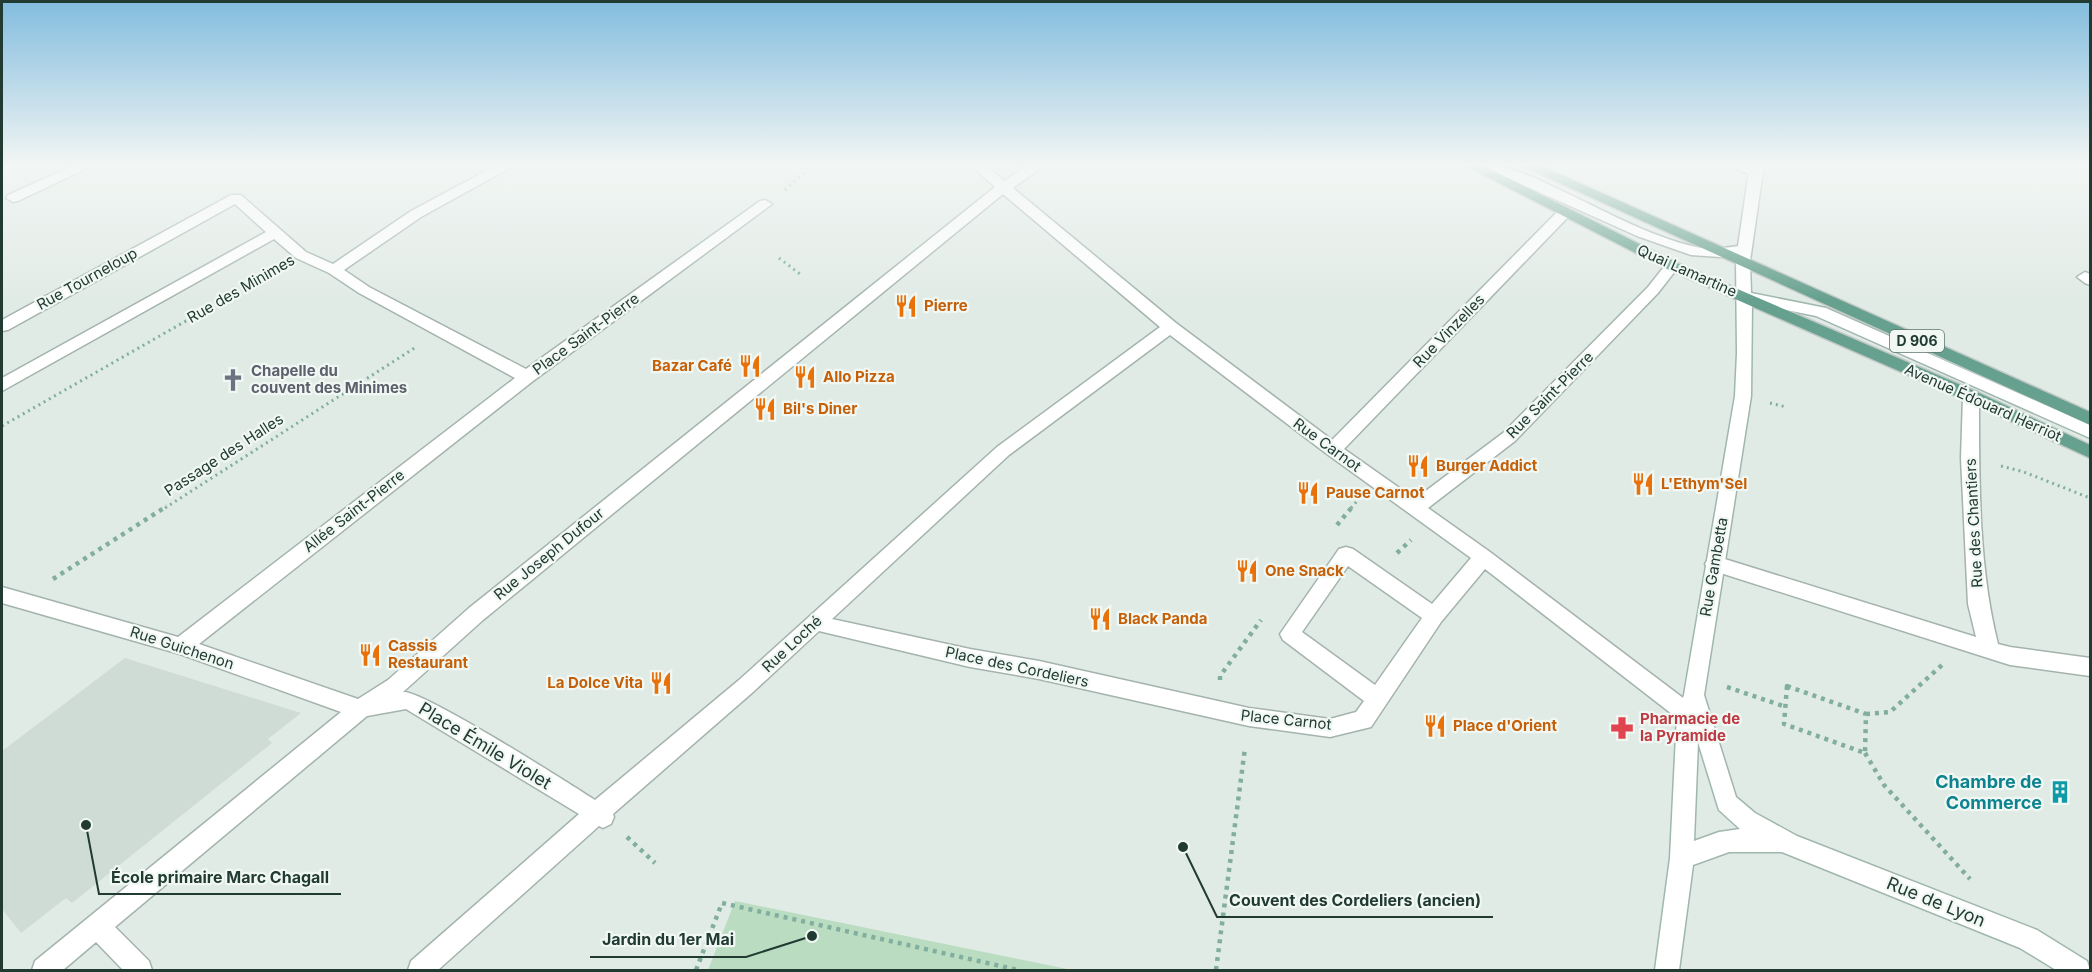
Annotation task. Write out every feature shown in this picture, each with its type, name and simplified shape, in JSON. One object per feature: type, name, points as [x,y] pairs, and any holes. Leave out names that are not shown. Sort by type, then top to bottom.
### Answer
[{"type":"main road","name":"Quai Lamartine","points":[[1560,209],[1671,266],[1743,296]]},
{"type":"main road","name":"Quai Lamartine","points":[[1624,209],[1720,253],[1744,256]]},
{"type":"main road","name":"Avenue Édouard Herriot","points":[[1744,256],[2091,419]]},
{"type":"main road","name":"Avenue Édouard Herriot","points":[[1743,296],[1971,396],[2091,452]]},
{"type":"street","name":"Rue Tourneloup","points":[[2,326],[215,209]]},
{"type":"street","name":"Rue Tourneloup","points":[[249,209],[275,233]]},
{"type":"street","points":[[334,270],[425,209]]},
{"type":"street","name":"Place Saint-Pierre","points":[[334,270],[364,290],[527,377],[758,209]]},
{"type":"street","name":"Rue Joseph Dufour","points":[[44,970],[360,709],[395,686],[476,614],[976,209]]},
{"type":"street","name":"Rue Carnot","points":[[1031,209],[1170,327],[1333,450],[1483,557],[1693,695]]},
{"type":"street","points":[[1591,209],[1642,233],[1696,252],[1720,253]]},
{"type":"street","name":"Rue Gambetta","points":[[1667,970],[1682,858],[1693,695],[1743,396],[1744,256],[1751,209]]},
{"type":"street","name":"Rue Vinzelles","points":[[1333,450],[1565,212]]},
{"type":"street","points":[[2,385],[275,233],[301,255]]},
{"type":"street","name":"Rue des Minimes","points":[[301,255],[334,270]]},
{"type":"street","name":"Rue Saint-Pierre","points":[[1414,509],[1509,437],[1653,290],[1671,266]]},
{"type":"street","points":[[1743,296],[1820,312],[2091,432]]},
{"type":"street","name":"Rue Loché","points":[[420,970],[746,686],[1003,451],[1170,327]]},
{"type":"street","name":"Allée Saint-Pierre","points":[[181,646],[527,377]]},
{"type":"street","name":"Rue des Chantiers","points":[[1971,396],[1970,458],[1978,604],[1989,649]]},
{"type":"street","points":[[1378,699],[1290,634],[1346,554],[1434,616]]},
{"type":"street","name":"Place Carnot","points":[[1219,712],[1330,728],[1363,720],[1434,616],[1483,557]]},
{"type":"street","points":[[1715,564],[2010,656],[2091,667]]},
{"type":"street","name":"Rue Guichenon","points":[[10,598],[181,646],[360,709]]},
{"type":"street","name":"Place des Cordeliers","points":[[816,622],[1219,712]]},
{"type":"street","name":"Rue de Lyon","points":[[1693,695],[1727,803],[1748,820],[1790,844],[2028,939],[2078,970]]},
{"type":"street","name":"Place Émile Violet","points":[[360,709],[408,700],[600,815]]},
{"type":"street","name":"Rue de Lyon","points":[[1682,858],[1713,843],[1746,838],[1790,844]]},
{"type":"street","points":[[98,927],[140,970]]},
{"type":"path","name":"Rue des Minimes","points":[[2,426],[301,255]]},
{"type":"path","points":[[779,258],[800,274]]},
{"type":"path","name":"Passage des Halles","points":[[10,598],[442,330]]},
{"type":"path","points":[[1970,458],[2024,472],[2091,498]]},
{"type":"path","points":[[1374,574],[1431,521]]},
{"type":"path","points":[[1865,753],[1784,724],[1787,686],[1866,714],[1890,712],[1947,661],[1952,638]]},
{"type":"path","points":[[1693,695],[1786,707]]},
{"type":"path","points":[[1866,714],[1865,753],[1884,785],[1975,885],[1970,915]]},
{"type":"path","points":[[1216,970],[1249,717]]},
{"type":"path","points":[[600,815],[656,863]]},
{"type":"path","points":[[696,970],[722,903],[1018,970]]},
{"type":"shaded area","points":[[125,658],[301,713],[268,739],[272,743],[72,903],[66,898],[21,933],[2,909],[2,751]]},
{"type":"green space","points":[[735,901],[1072,970],[708,970]]},
{"type":"place","name":"Pierre","points":[[906,306]]},
{"type":"place","name":"Bazar Café","points":[[750,366]]},
{"type":"place","name":"Allo Pizza","points":[[805,377]]},
{"type":"place","name":"Chapelle du couvent des Minimes","points":[[233,380]]},
{"type":"place","name":"Bil's Diner","points":[[765,409]]},
{"type":"place","name":"Burger Addict","points":[[1418,466]]},
{"type":"place","name":"L'Ethym'Sel","points":[[1643,484]]},
{"type":"place","name":"Pause Carnot","points":[[1308,493]]},
{"type":"place","name":"One Snack","points":[[1247,571]]},
{"type":"place","name":"Black Panda","points":[[1100,619]]},
{"type":"place","name":"Cassis Restaurant","points":[[370,655]]},
{"type":"place","name":"La Dolce Vita","points":[[661,683]]},
{"type":"place","name":"Place d'Orient","points":[[1435,726]]},
{"type":"place","name":"Pharmacie de la Pyramide","points":[[1622,728]]},
{"type":"place","name":"Chambre de Commerce","points":[[2060,792]]},
{"type":"place","name":"École primaire Marc Chagall","points":[[86,825]]},
{"type":"place","name":"Couvent des Cordeliers (ancien)","points":[[1183,847]]},
{"type":"place","name":"Jardin du 1er Mai","points":[[812,936]]}]
